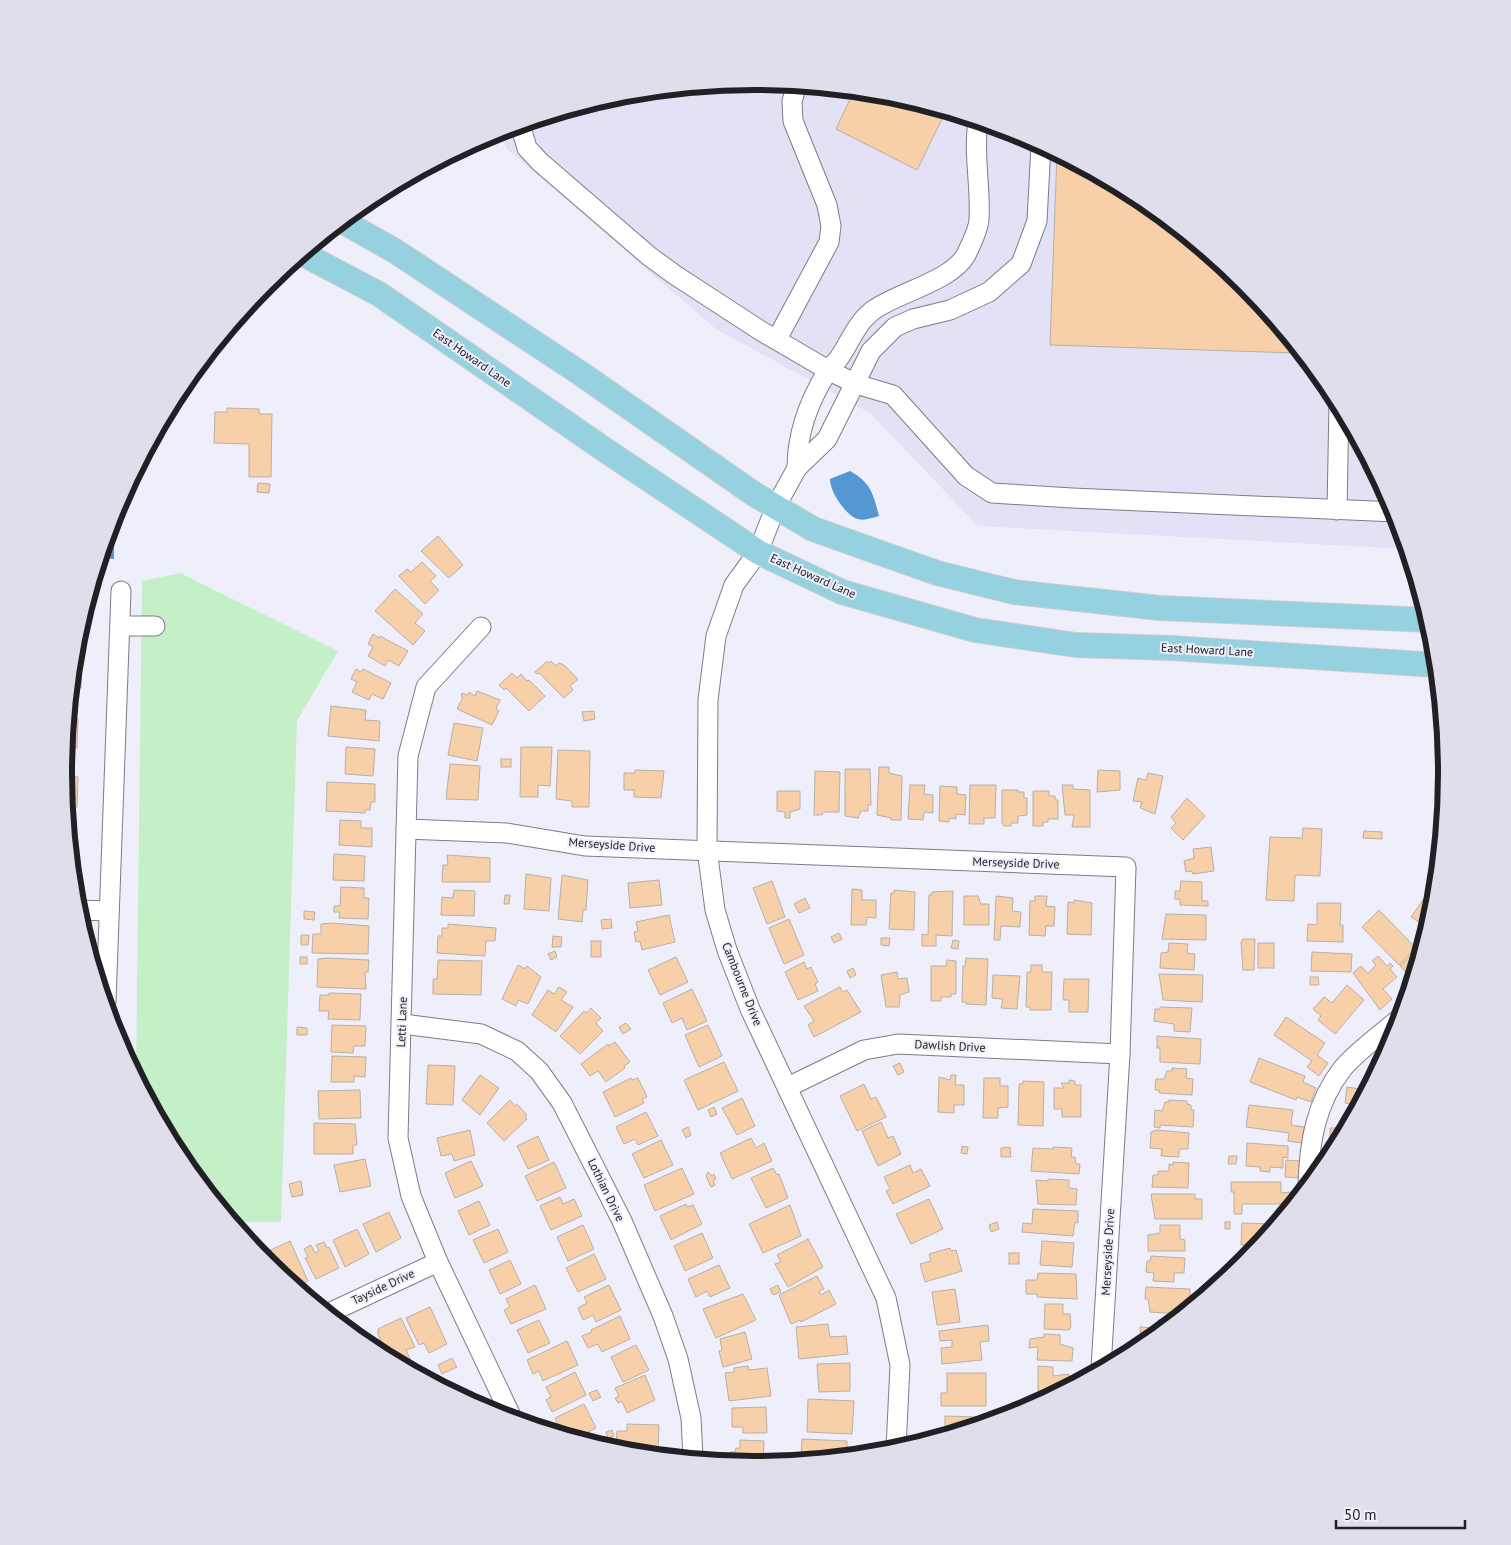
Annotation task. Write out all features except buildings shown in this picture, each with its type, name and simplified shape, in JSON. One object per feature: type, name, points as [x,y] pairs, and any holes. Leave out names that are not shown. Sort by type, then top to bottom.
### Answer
[{"type":"main road","points":[[348,225],[395,251],[580,373],[754,494],[822,532],[937,573],[1014,592],[1160,608],[1420,620]]},
{"type":"main road","name":"East Howard Lane","points":[[308,257],[379,294],[608,452],[758,552],[842,592],[975,630],[1076,645],[1180,648],[1430,665]]},
{"type":"street","points":[[777,339],[830,242],[831,226],[827,204],[793,120],[792,101],[795,91]]},
{"type":"street","points":[[797,468],[797,445],[804,418],[828,370],[839,358],[855,329],[874,310],[901,294],[940,278],[965,256],[980,221],[975,140],[977,127]]},
{"type":"street","points":[[522,131],[528,148],[540,162],[649,256],[828,370],[856,384],[893,395],[966,476],[992,493],[1387,512]]},
{"type":"street","points":[[797,468],[827,439],[856,384],[870,351],[895,327],[913,319],[950,310],[989,292],[1021,264],[1037,221],[1042,152]]},
{"type":"street","points":[[1337,510],[1339,418]]},
{"type":"street","name":"Cambourne Drive","points":[[797,468],[776,506],[758,552],[734,585],[716,636],[708,700],[707,850],[715,910],[726,950],[750,1009],[888,1303],[900,1365],[896,1440]]},
{"type":"street","points":[[107,984],[121,591]]},
{"type":"street","points":[[120,626],[155,626]]},
{"type":"street","name":"Letti Lane","points":[[481,627],[426,687],[408,756],[403,1024],[398,1138],[411,1196],[438,1262],[508,1409]]},
{"type":"street","name":"Merseyside Drive","points":[[406,829],[507,832],[585,846],[1126,867],[1120,1054],[1101,1361]]},
{"type":"street","points":[[87,910],[109,911]]},
{"type":"street","name":"Lothian Drive","points":[[403,1024],[481,1034],[510,1048],[539,1071],[562,1103],[622,1221],[663,1316],[678,1359],[691,1418],[693,1452]]},
{"type":"street","points":[[1308,1173],[1308,1163],[1318,1109],[1343,1068],[1389,1027]]},
{"type":"street","name":"Dawlish Drive","points":[[788,1087],[864,1050],[898,1044],[1120,1054]]},
{"type":"street","name":"Tayside Drive","points":[[335,1310],[438,1262]]},
{"type":"shaded area","points":[[756,90],[845,95],[889,103],[932,113],[1017,141],[1097,181],[1135,205],[1206,259],[1269,322],[1323,393],[1347,431],[1387,511],[1400,549],[978,526],[870,413],[716,329],[507,149],[502,138],[579,113],[666,95]]},
{"type":"green space","points":[[180,573],[338,651],[297,721],[281,1222],[241,1222],[188,1152],[164,1114],[136,1060],[142,581]]},
{"type":"water","points":[[850,471],[867,484],[875,501],[879,516],[861,520],[855,518],[838,501],[832,490],[830,479]]},
{"type":"water","points":[[114,539],[114,559],[107,558]]}]
